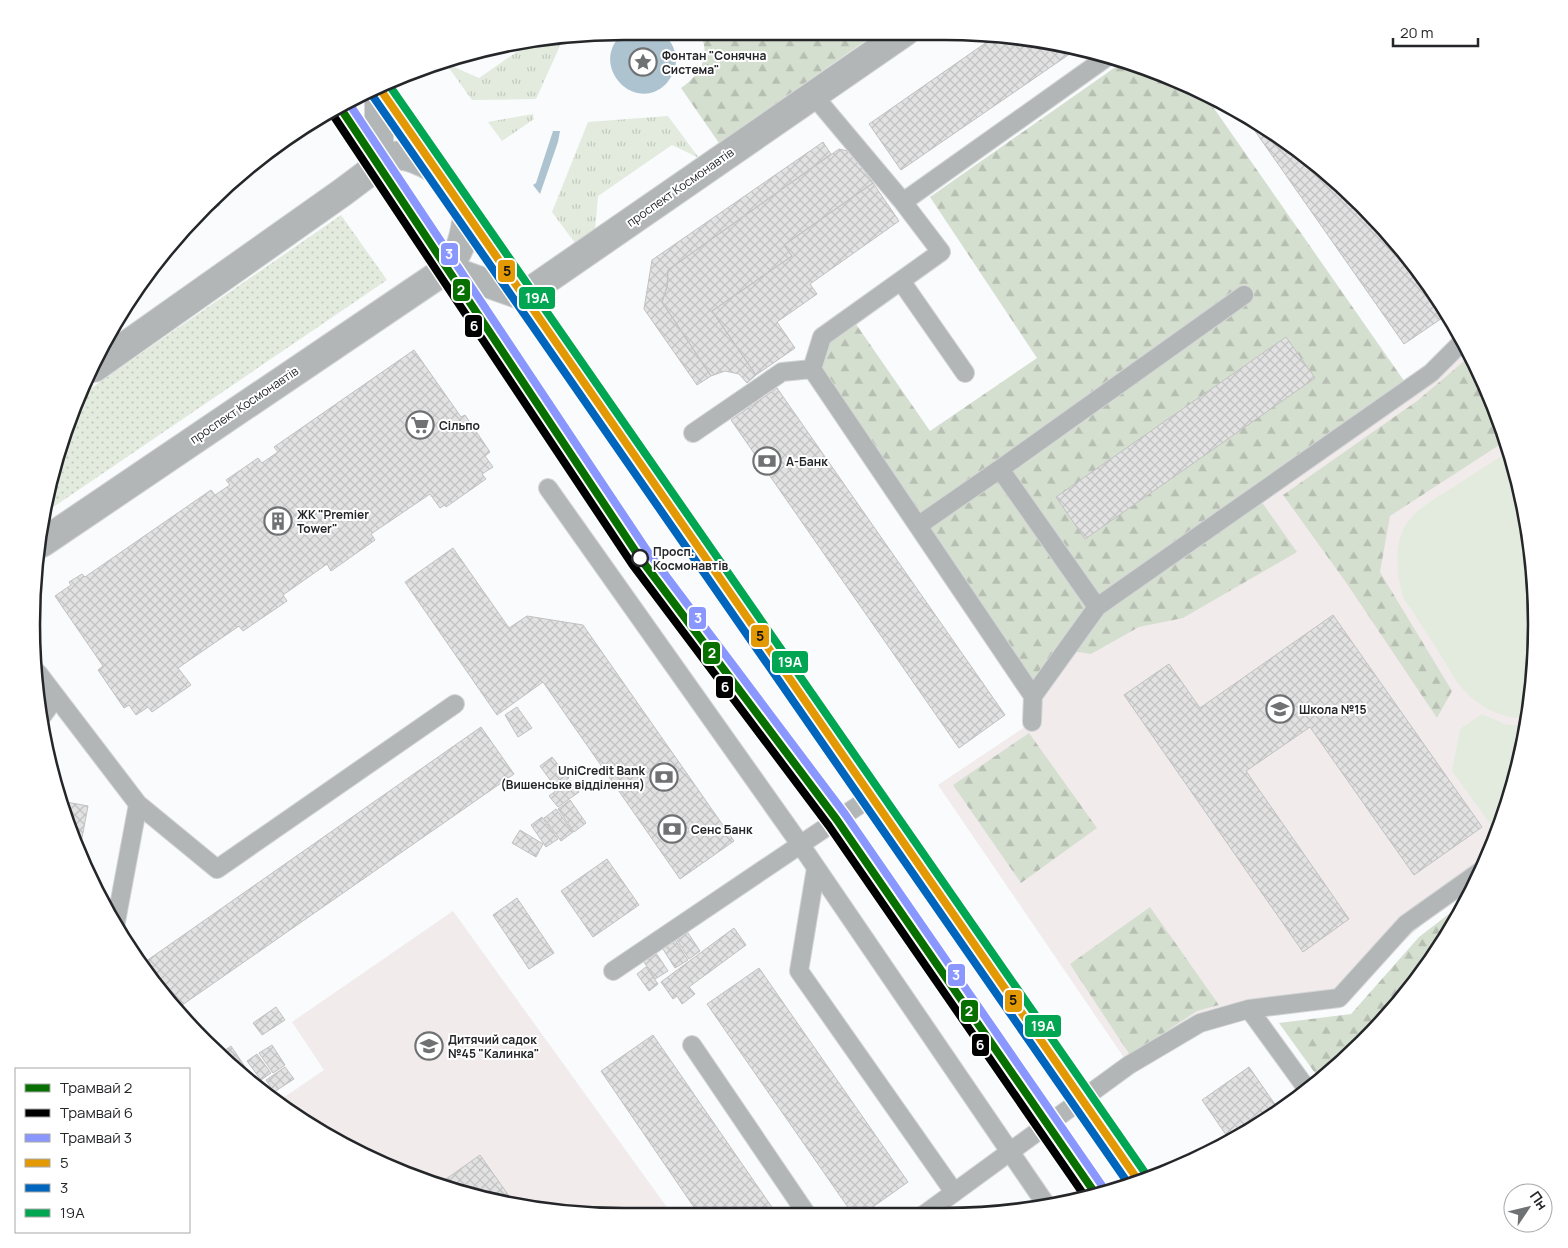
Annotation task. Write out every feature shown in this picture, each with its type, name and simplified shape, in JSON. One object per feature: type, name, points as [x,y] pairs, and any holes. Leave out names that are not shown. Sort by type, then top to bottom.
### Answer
[{"type":"main road","points":[[382,93],[1135,1176]]},
{"type":"street","name":"проспект Космонавтів","points":[[523,296],[894,40]]},
{"type":"street","points":[[379,94],[379,165]]},
{"type":"street","points":[[102,362],[393,156],[423,162],[435,169]]},
{"type":"street","name":"проспект Космонавтів","points":[[46,540],[447,269],[459,252],[467,215]]},
{"type":"street","points":[[447,269],[523,296]]},
{"type":"lane","points":[[903,202],[1100,62]]},
{"type":"lane","points":[[812,369],[822,338],[941,252],[903,202],[814,96]]},
{"type":"lane","points":[[901,280],[965,373]]},
{"type":"lane","points":[[919,525],[1244,296]]},
{"type":"lane","points":[[1032,722],[1033,696],[1097,607],[1431,373],[1458,346]]},
{"type":"lane","points":[[693,434],[782,372],[812,369]]},
{"type":"lane","points":[[812,369],[1033,696]]},
{"type":"lane","points":[[1000,468],[1097,607]]},
{"type":"lane","points":[[548,488],[800,844],[1043,1199]]},
{"type":"lane","points":[[43,679],[138,804],[217,869],[455,704]]},
{"type":"lane","points":[[47,710],[56,697]]},
{"type":"lane","points":[[613,971],[871,797]]},
{"type":"lane","points":[[118,916],[138,804]]},
{"type":"lane","points":[[816,868],[799,971],[954,1192]]},
{"type":"lane","points":[[932,1208],[1129,1065],[1200,1023],[1249,1009],[1339,998],[1406,924],[1469,879]]},
{"type":"lane","points":[[1249,1009],[1303,1084]]},
{"type":"lane","points":[[692,1045],[803,1208]]},
{"type":"shaded area","name":"Школа №15","points":[[1457,345],[1484,401],[1508,473],[1517,510],[1523,548],[1528,624],[1527,662],[1517,738],[1497,812],[1484,847],[1465,887],[1339,998],[1249,1009],[1129,1065],[938,785],[1032,722],[1033,696],[1097,607]]},
{"type":"shaded area","name":"Дитячий садок №45 \"Калинка\"","points":[[453,911],[668,1208],[586,1207],[510,1197],[436,1177],[366,1148],[332,1130],[283,1098],[324,1070],[292,1022]]},
{"type":"green space","points":[[702,40],[867,40],[719,143],[681,88],[693,78],[702,65],[705,51]]},
{"type":"green space","points":[[561,44],[536,99],[472,100],[449,68],[454,67],[479,78],[520,49]]},
{"type":"green space","points":[[1116,66],[1167,84],[1212,105],[1409,388],[1097,607],[1033,696],[812,369],[822,337],[851,317],[930,431],[1037,358],[930,197]]},
{"type":"green space","points":[[533,114],[534,119],[502,141],[488,122]]},
{"type":"green space","points":[[668,116],[699,158],[672,145],[598,196],[595,231],[575,243],[552,212],[588,122]]},
{"type":"green space","points":[[341,215],[387,280],[51,508],[71,436],[89,389]]},
{"type":"green space","points":[[1465,360],[1484,401],[1500,445],[1390,516],[1380,572],[1452,691],[1437,718],[1345,581],[1283,495],[1417,401]]},
{"type":"green space","points":[[1503,455],[1517,510],[1527,586],[1527,662],[1520,718],[1500,714],[1483,706],[1468,695],[1454,678],[1403,597],[1398,569],[1400,540],[1411,517],[1428,503]]},
{"type":"green space","points":[[1261,501],[1297,552],[1183,618],[1139,627],[1091,654],[1072,651],[1102,611]]},
{"type":"green space","points":[[1482,714],[1507,725],[1519,725],[1508,775],[1492,826],[1452,771],[1460,729]]},
{"type":"green space","points":[[1029,733],[1097,828],[1021,883],[953,785]]},
{"type":"green space","points":[[1150,907],[1219,1005],[1197,1011],[1130,1055],[1070,964]]},
{"type":"green space","points":[[1453,911],[1430,948],[1383,1009],[1357,1037],[1316,1074],[1279,1023],[1351,1014],[1419,937]]},
{"type":"water","name":"Фонтан \"Сонячна Система\"","points":[[618,40],[669,40],[676,56],[672,76],[666,84],[653,92],[640,93],[628,89],[618,81],[612,69],[610,56]]},
{"type":"water","points":[[553,131],[560,131],[558,142],[540,194],[533,185],[536,183]]},
{"type":"building","points":[[988,42],[1070,54],[901,170],[869,124]]},
{"type":"building","points":[[1254,129],[1300,161],[1357,211],[1407,268],[1430,300],[1442,318],[1404,344]]},
{"type":"building","points":[[823,142],[831,154],[668,270],[667,287],[662,302],[711,376],[697,385],[644,309],[652,260]]},
{"type":"building","points":[[839,149],[852,152],[873,183],[784,245],[792,256],[712,311],[756,375],[747,383],[739,374],[725,371],[711,376],[662,302],[667,287],[668,270]]},
{"type":"building","points":[[873,183],[899,221],[810,284],[817,294],[777,322],[795,348],[756,375],[712,311],[792,256],[784,245]]},
{"type":"building","points":[[1286,337],[1315,378],[1085,539],[1056,497]]},
{"type":"building","name":"ЖК \"Premier Tower\"","points":[[414,350],[461,417],[465,415],[490,452],[485,456],[493,467],[482,474],[486,479],[446,507],[445,505],[440,508],[430,494],[371,534],[375,540],[331,571],[327,564],[283,595],[287,601],[243,631],[239,626],[178,668],[191,685],[152,712],[148,707],[136,715],[129,705],[124,708],[98,670],[103,666],[55,596],[71,585],[69,582],[82,574],[85,577],[211,490],[215,495],[230,485],[226,480],[258,458],[262,463],[278,452],[274,447]]},
{"type":"building","points":[[777,388],[1005,715],[959,748],[731,420]]},
{"type":"building","points":[[576,439],[581,446],[575,450],[570,443]]},
{"type":"building","points":[[453,548],[509,628],[527,616],[583,625],[734,841],[680,879],[543,682],[497,715],[405,582]]},
{"type":"building","points":[[1333,615],[1482,827],[1414,875],[1310,727],[1246,771],[1349,919],[1303,952],[1124,695],[1169,664],[1200,708]]},
{"type":"building","points":[[517,707],[532,728],[518,737],[505,715]]},
{"type":"building","points":[[481,727],[514,774],[182,1005],[147,961]]},
{"type":"building","points":[[552,757],[569,778],[556,788],[540,766]]},
{"type":"building","points":[[570,780],[579,792],[558,807],[549,796]]},
{"type":"building","points":[[570,800],[586,823],[574,832],[558,809]]},
{"type":"building","points":[[68,802],[88,806],[81,840]]},
{"type":"building","points":[[556,809],[573,832],[561,841],[544,818]]},
{"type":"building","points":[[542,817],[558,839],[546,847],[531,825]]},
{"type":"building","points":[[520,830],[543,844],[536,857],[512,843]]},
{"type":"building","points":[[607,859],[639,905],[593,937],[561,891]]},
{"type":"building","points":[[517,898],[554,953],[529,969],[493,915]]},
{"type":"building","points":[[734,928],[746,945],[689,987],[695,994],[682,1004],[677,996],[673,999],[661,982]]},
{"type":"building","points":[[686,930],[700,951],[689,959],[675,937]]},
{"type":"building","points":[[674,938],[688,960],[675,968],[661,946]]},
{"type":"building","points":[[654,950],[668,971],[655,979],[642,959]]},
{"type":"building","points":[[646,967],[658,984],[649,991],[637,974]]},
{"type":"building","points":[[759,968],[908,1182],[871,1208],[848,1208],[707,1004]]},
{"type":"building","points":[[276,1007],[285,1020],[262,1035],[253,1023]]},
{"type":"building","points":[[653,1035],[772,1208],[695,1208],[601,1071]]},
{"type":"building","points":[[272,1045],[285,1065],[273,1073],[259,1053]]},
{"type":"building","points":[[231,1046],[247,1070],[239,1063],[225,1050]]},
{"type":"building","points":[[257,1054],[271,1073],[261,1080],[247,1061]]},
{"type":"building","points":[[285,1067],[294,1079],[275,1092],[266,1080]]},
{"type":"building","points":[[1249,1067],[1275,1105],[1226,1135],[1202,1100]]},
{"type":"building","points":[[480,1155],[510,1197],[473,1188],[445,1180]]},
{"type":"tram line","name":"3","points":[[352,108],[648,552],[845,814],[1102,1186]]},
{"type":"tram line","name":"2","points":[[343,112],[640,558],[837,820],[1092,1189]]},
{"type":"tram line","name":"6","points":[[334,117],[632,564],[829,826],[1081,1191]]},
{"type":"transit line","name":"19А","points":[[391,88],[1145,1172]]},
{"type":"transit line","name":"5","points":[[382,92],[1135,1176]]},
{"type":"transit line","name":"3","points":[[373,97],[1125,1179]]},
{"type":"place","name":"Фонтан \"Сонячна Система\"","points":[[643,62]]},
{"type":"place","name":"Сільпо","points":[[420,425]]},
{"type":"place","name":"А-Банк","points":[[767,461]]},
{"type":"place","name":"ЖК \"Premier Tower\"","points":[[278,521]]},
{"type":"place","name":"Просп. Космонавтів","points":[[640,558]]},
{"type":"place","name":"Школа №15","points":[[1280,709]]},
{"type":"place","name":"UniCredit Bank (Вишенське відділення)","points":[[664,777]]},
{"type":"place","name":"Сенс Банк","points":[[672,829]]},
{"type":"place","name":"Дитячий садок №45 \"Калинка\"","points":[[429,1046]]}]
